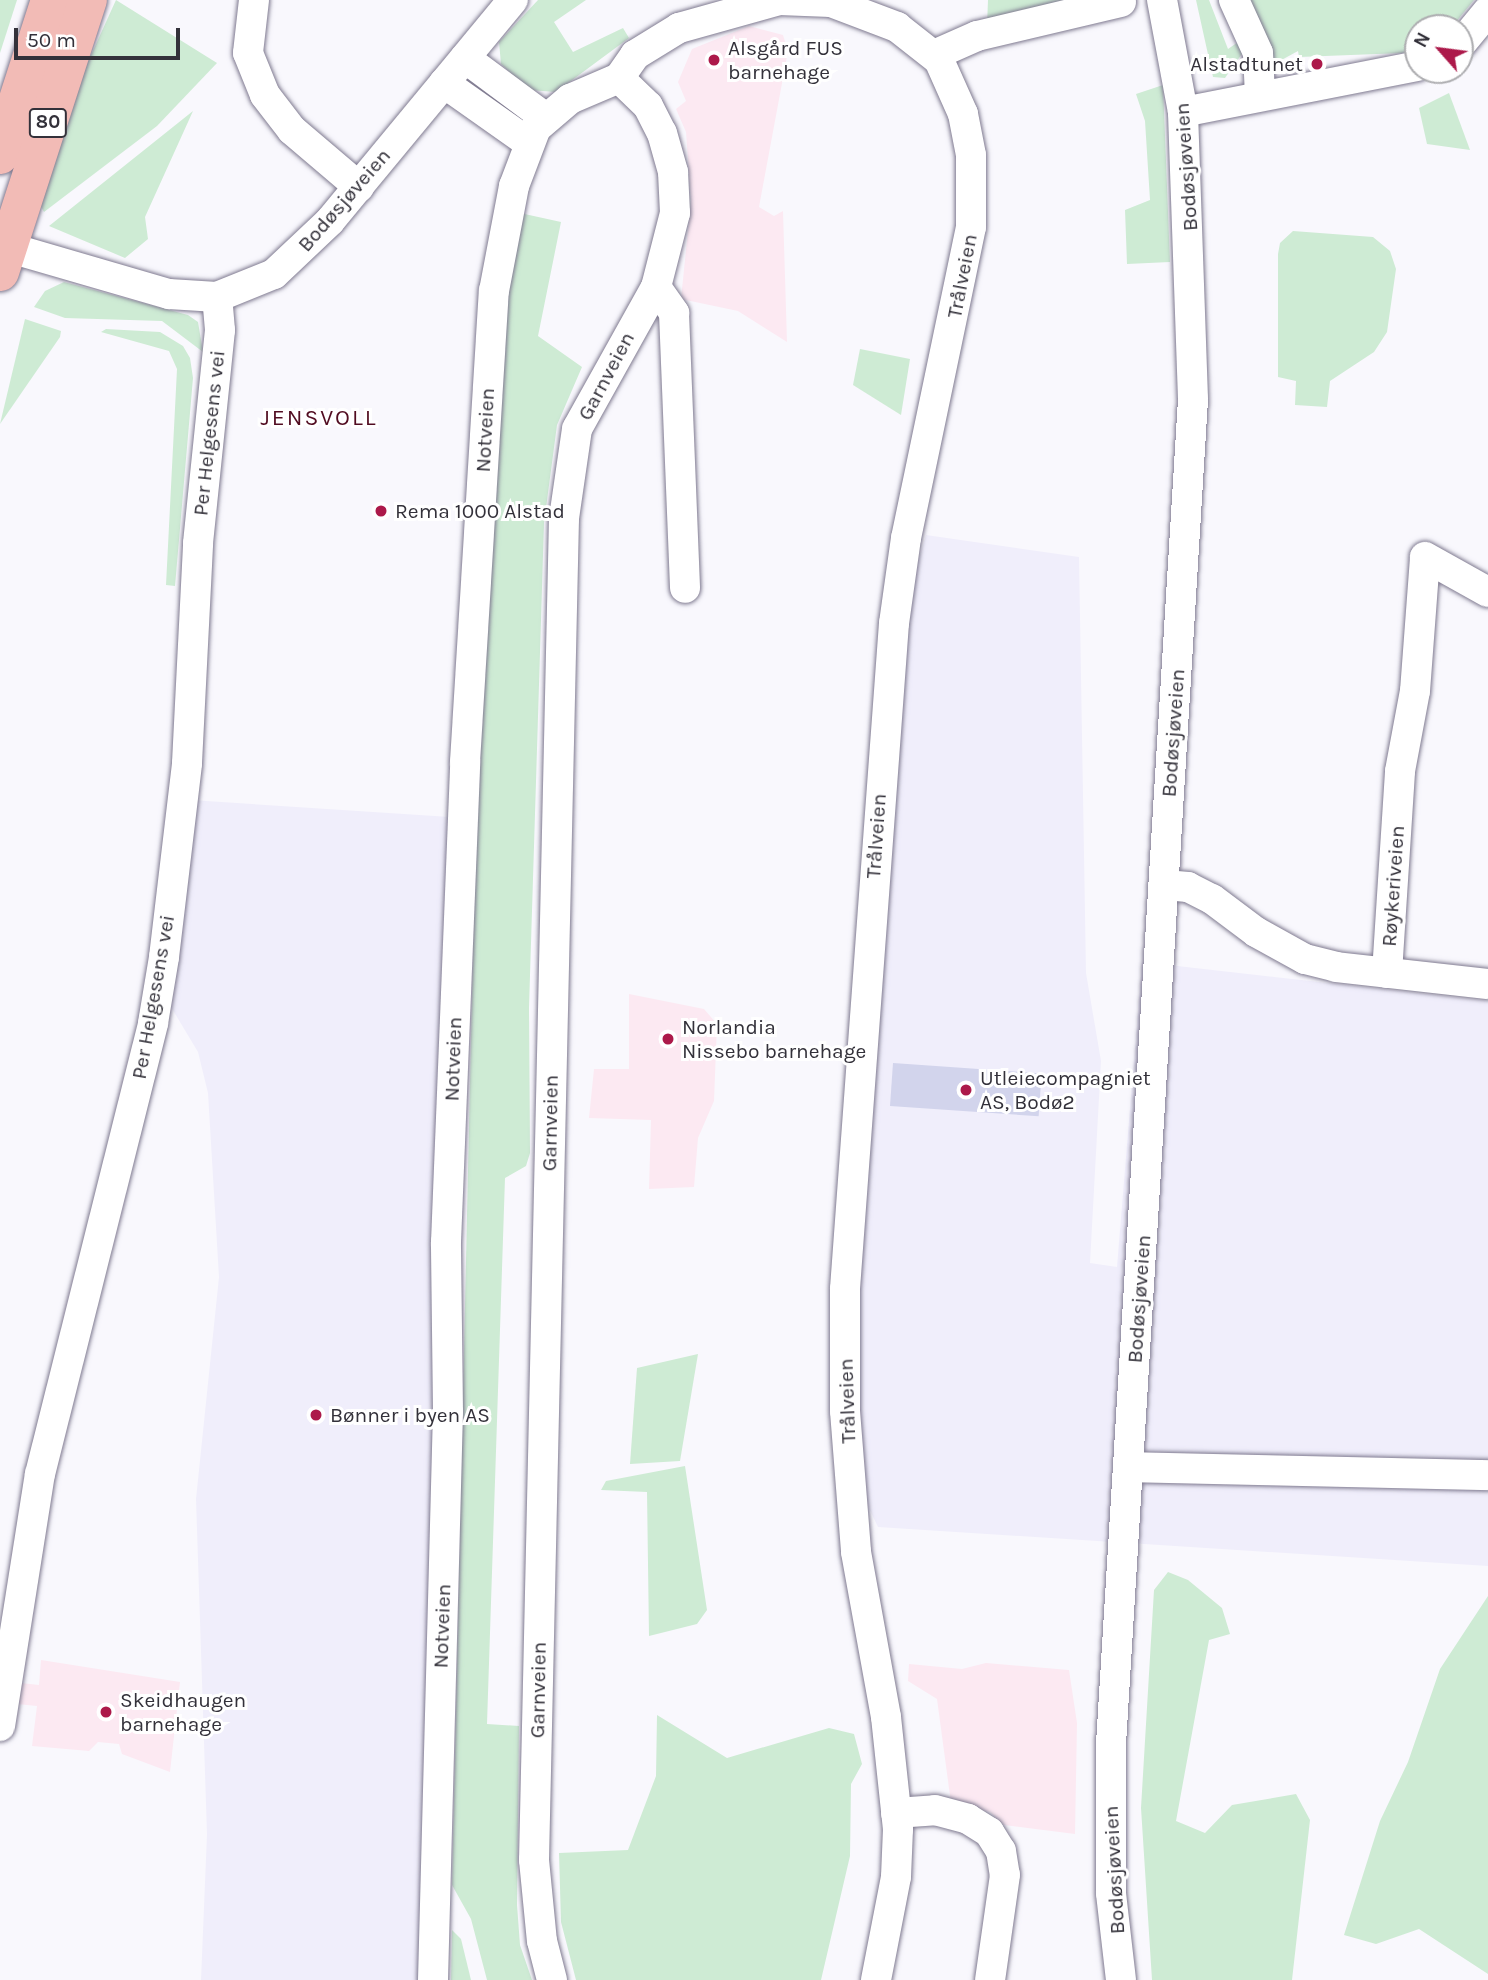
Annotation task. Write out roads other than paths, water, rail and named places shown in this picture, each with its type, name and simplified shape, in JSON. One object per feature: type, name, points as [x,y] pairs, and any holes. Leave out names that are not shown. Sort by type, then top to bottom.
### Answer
[{"type":"main road","name":"80","points":[[0,155],[50,0]]},
{"type":"main road","name":"80","points":[[3,254],[88,0]]},
{"type":"street","points":[[254,0],[248,52],[265,95],[292,130],[359,187]]},
{"type":"street","name":"Bodøsjøveien","points":[[3,254],[169,294],[217,297],[274,274],[359,187],[513,0]]},
{"type":"street","name":"Bodøsjøveien","points":[[1121,1980],[1109,1822],[1193,399],[1183,112],[1162,0]]},
{"type":"street","points":[[1234,0],[1258,53],[1260,95]]},
{"type":"street","points":[[466,58],[543,116],[596,85],[620,78],[635,55],[679,28],[779,1],[831,2],[870,13],[934,55],[977,36],[1121,2]]},
{"type":"street","points":[[1474,28],[1488,11]]},
{"type":"street","name":"Trålveien","points":[[876,1980],[895,1877],[896,1813],[886,1717],[856,1552],[845,1410],[845,1289],[894,623],[975,194],[963,114],[934,55]]},
{"type":"street","points":[[1183,112],[1404,69]]},
{"type":"street","name":"Garnveien","points":[[552,1980],[540,1931],[534,1860],[564,517],[577,429],[656,287],[670,250],[673,172],[648,106],[620,78]]},
{"type":"street","points":[[444,83],[529,143]]},
{"type":"street","name":"Notveien","points":[[433,1980],[448,1412],[446,1242],[465,762],[494,291],[514,186],[529,143],[543,116]]},
{"type":"street","points":[[656,287],[674,313],[685,588]]},
{"type":"street","name":"Per Helgesens vei","points":[[0,1726],[40,1474],[153,1023],[164,957],[187,763],[198,542],[220,330],[217,297]]},
{"type":"street","name":"Røykeriveien","points":[[1165,885],[1188,887],[1212,899],[1256,932],[1305,958],[1387,973],[1400,771],[1415,691],[1425,557],[1488,592]]},
{"type":"street","points":[[1387,973],[1488,984]]},
{"type":"street","points":[[1128,1467],[1488,1475]]},
{"type":"street","points":[[896,1813],[935,1810],[968,1819],[989,1832],[1001,1850],[1005,1875],[990,1980]]},
{"type":"place","name":"Alsgård FUS barnehage","points":[[714,60]]},
{"type":"place","name":"Alstadtunet","points":[[1317,64]]},
{"type":"place","name":"Rema 1000 Alstad","points":[[381,511]]},
{"type":"place","name":"Norlandia Nissebo barnehage","points":[[668,1039]]},
{"type":"place","name":"Utleiecompagniet AS, Bodø2","points":[[966,1090]]},
{"type":"place","name":"Bønner i byen AS","points":[[316,1415]]},
{"type":"place","name":"Skeidhaugen barnehage","points":[[106,1712]]},
{"type":"district","name":"JENSVOLL","points":[[319,418]]}]
